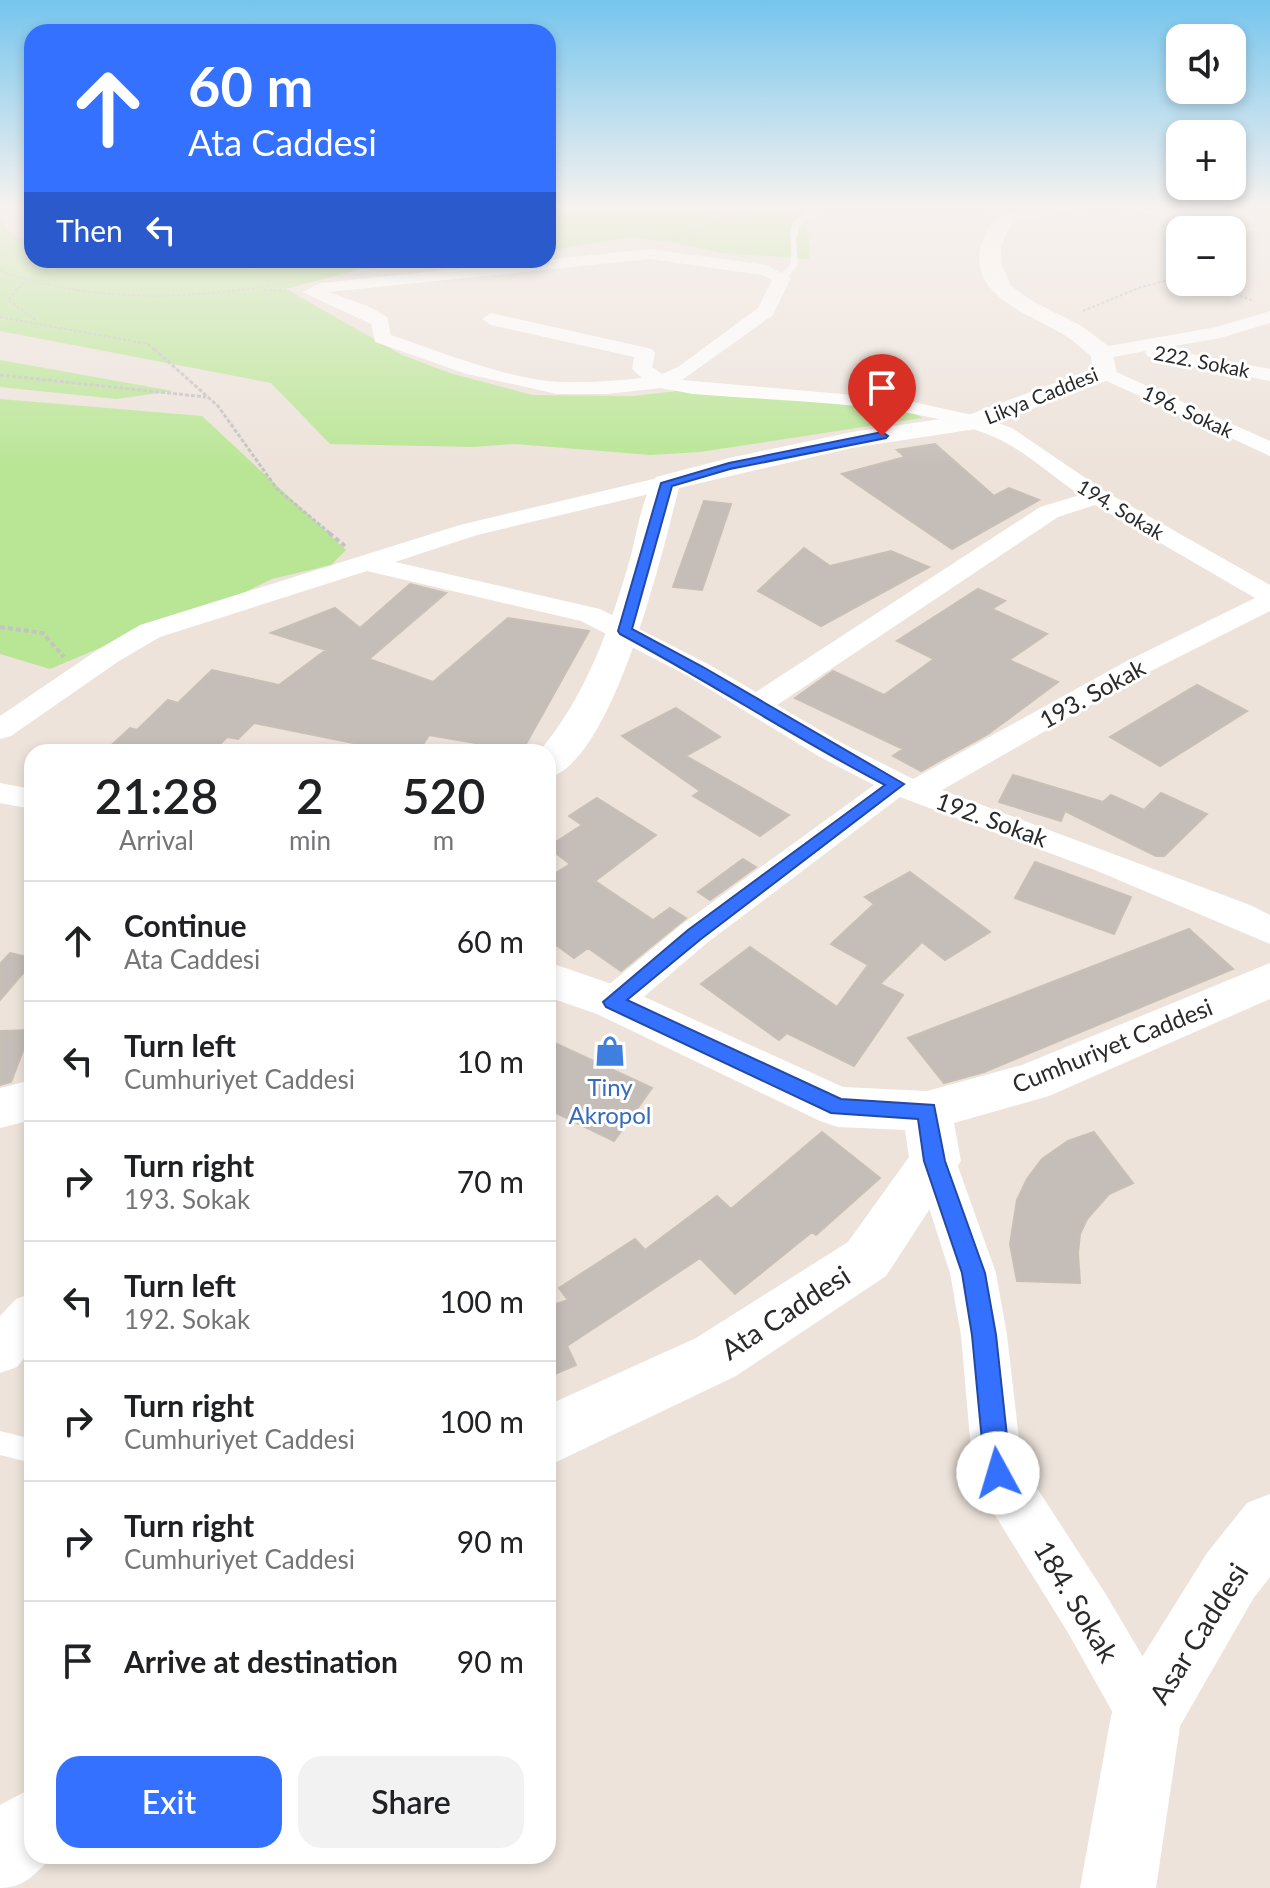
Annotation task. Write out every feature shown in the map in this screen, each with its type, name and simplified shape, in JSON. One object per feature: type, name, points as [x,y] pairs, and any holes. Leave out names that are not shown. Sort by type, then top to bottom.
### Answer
[{"type":"street","points":[[319,292],[380,321],[382,338],[474,370],[557,388],[606,388],[661,382],[685,371],[766,311],[775,292]]},
{"type":"street","name":"Likya Caddesi","points":[[973,422],[1104,363],[1056,322],[1022,306],[1006,292]]},
{"type":"street","points":[[1104,363],[1135,348],[1247,323],[1263,309]]},
{"type":"street","points":[[491,319],[645,353],[642,369],[661,382]]},
{"type":"street","points":[[1247,323],[1270,330]]},
{"type":"street","name":"222. Sokak","points":[[1135,348],[1270,375]]},
{"type":"street","name":"196. Sokak","points":[[1104,363],[1270,449]]},
{"type":"street","name":"194. Sokak","points":[[661,382],[693,388],[900,405],[973,422],[1004,433],[1098,497],[1270,598]]},
{"type":"street","points":[[0,730],[150,631],[363,562],[469,530],[729,466],[852,440],[973,422]]},
{"type":"street","points":[[556,758],[569,744],[606,676],[625,631],[666,483]]},
{"type":"street","points":[[755,706],[1049,512],[1098,497]]},
{"type":"street","name":"192. Sokak","points":[[363,562],[590,615],[698,670],[755,706],[906,788],[1209,903],[1270,931]]},
{"type":"street","name":"193. Sokak","points":[[613,1002],[694,934],[906,788],[1270,598]]},
{"type":"street","points":[[0,793],[24,798]]},
{"type":"street","name":"Cumhuriyet Caddesi","points":[[556,983],[613,1002],[838,1107],[931,1136],[1032,1082],[1270,980]]},
{"type":"street","points":[[0,1108],[24,1102]]},
{"type":"street","name":"Ata Caddesi","points":[[556,1432],[716,1357],[867,1259],[931,1136]]},
{"type":"street","name":"184. Sokak","points":[[931,1136],[973,1273],[984,1335],[998,1473],[1086,1612],[1146,1716]]},
{"type":"street","points":[[0,1351],[24,1323]]},
{"type":"street","name":"Asar Caddesi","points":[[1118,1888],[1146,1716],[1230,1576],[1270,1526]]},
{"type":"street","points":[[0,1856],[24,1833]]},
{"type":"lane","points":[[0,1443],[24,1449]]},
{"type":"path","points":[[15,292],[8,300],[40,322]]},
{"type":"path","points":[[97,292],[132,297],[217,292]]},
{"type":"path","points":[[1056,322],[1129,292]]},
{"type":"path","points":[[1234,296],[1263,309]]},
{"type":"path","points":[[0,317],[148,344],[218,406],[277,489],[363,562]]},
{"type":"path","points":[[0,375],[207,397]]},
{"type":"path","points":[[0,627],[43,633],[80,675]]},
{"type":"green space","points":[[0,292],[291,292],[402,355],[450,373],[532,395],[633,396],[677,391],[737,392],[913,412],[922,418],[700,452],[650,455],[515,444],[473,447],[330,444],[271,383],[0,331]]},
{"type":"green space","points":[[0,360],[173,391],[117,399],[0,387]]},
{"type":"green space","points":[[0,399],[202,416],[346,550],[331,565],[272,579],[218,605],[178,615],[50,669],[0,654]]},
{"type":"building","points":[[935,444],[994,496],[1009,488],[1039,500],[952,549],[842,474],[905,457],[897,450]]},
{"type":"building","points":[[704,501],[731,504],[702,590],[673,587]]},
{"type":"building","points":[[804,548],[830,566],[891,551],[929,567],[821,626],[758,591]]},
{"type":"building","points":[[410,584],[446,593],[369,659],[433,682],[508,618],[589,631],[526,744],[481,744],[429,735],[423,744],[358,744],[254,723],[238,739],[227,737],[220,744],[113,744],[130,728],[137,730],[168,700],[178,703],[212,670],[279,685],[326,650],[271,633],[335,608],[360,628]]},
{"type":"building","points":[[978,589],[1005,601],[992,609],[1047,634],[1009,660],[1058,682],[988,734],[921,771],[893,756],[903,749],[795,698],[833,671],[884,695],[934,659],[897,641]]},
{"type":"building","points":[[1197,685],[1247,711],[1160,766],[1110,737]]},
{"type":"building","points":[[676,708],[720,737],[686,756],[789,815],[760,836],[693,796],[700,791],[622,736]]},
{"type":"building","points":[[1013,775],[1103,802],[1111,795],[1144,810],[1161,793],[1207,814],[1164,856],[1156,856],[1065,811],[1061,821],[999,802]]},
{"type":"building","points":[[597,798],[656,835],[595,881],[653,920],[670,908],[686,918],[621,971],[588,948],[574,958],[556,945],[556,873],[570,864],[556,853],[556,842],[582,825],[569,816]]},
{"type":"building","points":[[743,859],[756,867],[710,900],[698,892]]},
{"type":"building","points":[[1035,862],[1131,897],[1114,934],[1015,898]]},
{"type":"building","points":[[910,872],[990,932],[945,960],[922,942],[880,984],[903,995],[854,1066],[787,1033],[779,1040],[701,984],[750,947],[837,1007],[868,965],[831,944],[874,904],[865,897]]},
{"type":"building","points":[[1189,929],[1233,969],[984,1072],[944,1083],[908,1038]]},
{"type":"building","points":[[10,953],[24,956],[24,972],[0,1000],[0,964]]},
{"type":"building","points":[[24,1030],[24,1048],[11,1082],[0,1085],[0,1031]]},
{"type":"building","points":[[556,1044],[652,1088],[614,1141],[556,1113]]},
{"type":"building","points":[[822,1132],[880,1178],[816,1235],[812,1232],[735,1294],[700,1258],[567,1346],[576,1365],[556,1374],[556,1304],[568,1300],[559,1288],[635,1239],[645,1250],[717,1196],[731,1209]]},
{"type":"building","points":[[1094,1132],[1133,1183],[1109,1194],[1087,1219],[1080,1234],[1080,1283],[1017,1281],[1010,1244],[1017,1200],[1027,1179],[1042,1159],[1068,1141]]},
{"type":"place","name":"Tiny Akropol","points":[[610,1051]]},
{"type":"route","points":[[882,436],[729,466],[666,483],[625,631],[896,784],[694,934],[613,1002],[838,1107],[927,1111],[935,1161],[973,1273],[984,1335],[998,1473]]}]
